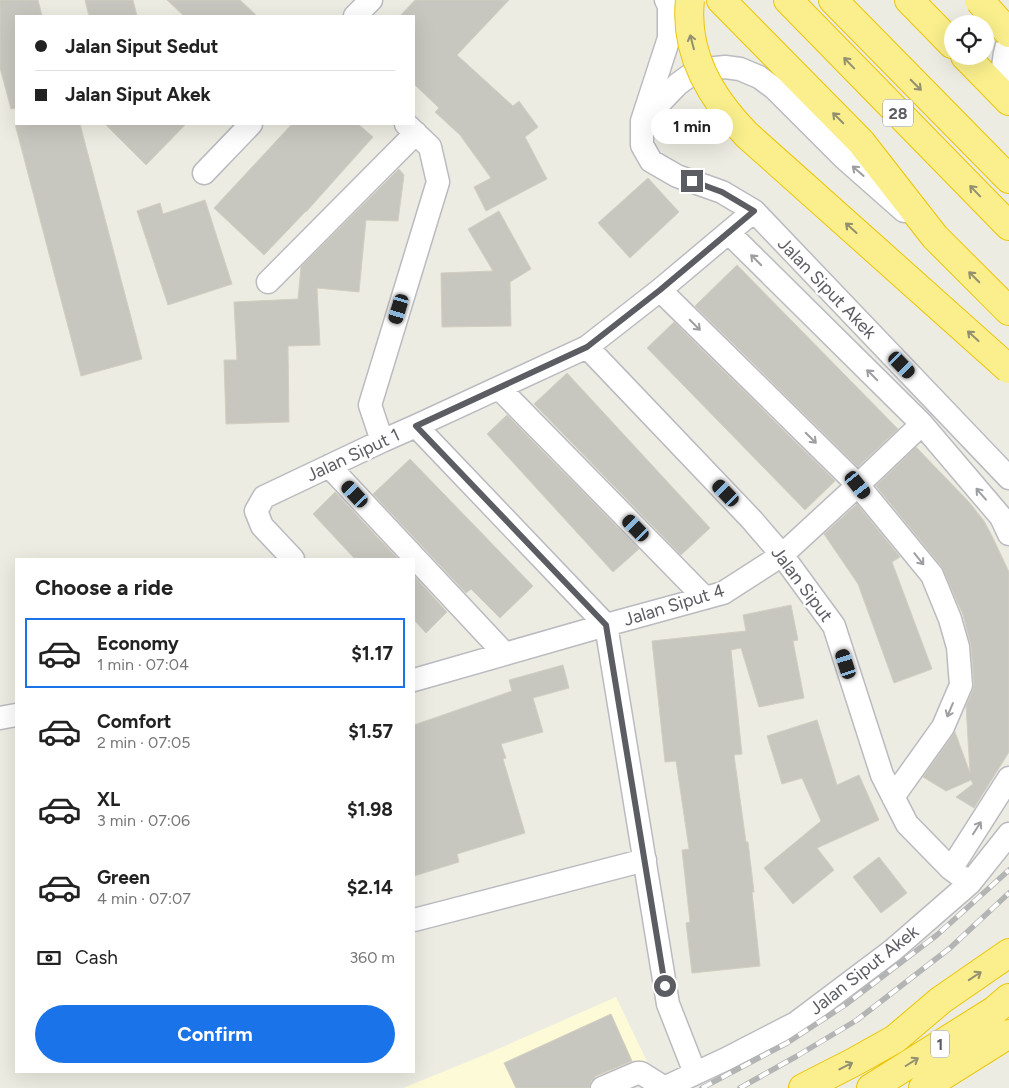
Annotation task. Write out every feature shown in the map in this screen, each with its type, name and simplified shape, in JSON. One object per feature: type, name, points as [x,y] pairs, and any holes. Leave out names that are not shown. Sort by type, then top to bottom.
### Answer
[{"type":"highway","points":[[690,0],[690,33],[696,56],[705,80],[731,119],[747,136],[1009,369]]},
{"type":"highway","points":[[721,0],[861,142],[935,238],[1009,311]]},
{"type":"highway","name":"28","points":[[788,0],[1009,226]]},
{"type":"highway","name":"28","points":[[833,0],[1009,179]]},
{"type":"highway","points":[[909,0],[940,22]]},
{"type":"highway","points":[[980,0],[1009,33]]},
{"type":"highway","points":[[974,65],[1008,99]]},
{"type":"highway","points":[[803,1088],[895,1039],[941,1000],[1009,953]]},
{"type":"highway","name":"1","points":[[871,1088],[995,1010],[1009,998]]},
{"type":"highway","name":"1","points":[[923,1088],[1009,1034]]},
{"type":"street","points":[[356,15],[370,0]]},
{"type":"street","points":[[642,122],[669,38],[669,6],[666,0]]},
{"type":"street","points":[[994,25],[1009,24]]},
{"type":"street","points":[[1008,99],[1003,84],[1003,70],[1004,57],[1009,40]]},
{"type":"street","points":[[642,122],[678,84],[689,76],[706,69],[725,67],[740,69],[759,77],[774,88],[844,158],[935,238]]},
{"type":"street","name":"Jalan Siput Akek","points":[[642,122],[642,145],[651,161],[677,176],[722,192],[754,211],[1009,478]]},
{"type":"street","points":[[204,173],[250,125]]},
{"type":"street","points":[[268,282],[411,128],[430,147],[438,182],[370,405],[382,441]]},
{"type":"street","name":"Jalan Siput 1","points":[[292,558],[262,526],[256,510],[264,497],[587,347],[660,290],[754,211]]},
{"type":"street","points":[[729,233],[922,424],[1001,517],[1009,534]]},
{"type":"street","points":[[660,290],[858,485],[932,575],[950,619],[958,647],[961,685],[943,727],[893,797]]},
{"type":"street","name":"Jalan Siput","points":[[587,347],[752,520],[782,555],[834,626],[882,775],[907,824],[951,869],[970,883]]},
{"type":"street","points":[[500,388],[705,598]]},
{"type":"street","name":"Jalan Siput 4","points":[[415,680],[724,593],[782,555],[922,424]]},
{"type":"street","points":[[416,426],[606,625],[668,1004],[695,1074]]},
{"type":"street","points":[[329,466],[505,654]]},
{"type":"street","points":[[0,718],[15,715]]},
{"type":"street","points":[[951,869],[1009,778]]},
{"type":"street","name":"Jalan Siput Akek","points":[[664,1088],[796,1023],[893,950],[970,883],[1009,834]]},
{"type":"street","points":[[415,920],[645,860]]},
{"type":"street","points":[[602,1088],[637,1073],[641,1073],[664,1088]]},
{"type":"shaded area","points":[[616,997],[653,1074],[621,1088],[403,1088],[489,1053]]},
{"type":"building","points":[[0,0],[38,0],[42,15],[15,15],[15,108],[11,109],[0,68]]},
{"type":"building","points":[[85,0],[133,0],[137,15],[89,15]]},
{"type":"building","points":[[167,0],[240,0],[256,15],[183,15]]},
{"type":"building","points":[[415,0],[509,0],[457,55],[513,106],[519,101],[538,127],[525,137],[547,179],[486,211],[474,187],[491,178],[460,135],[435,112],[439,108],[415,85],[415,15],[401,15]]},
{"type":"building","points":[[15,125],[80,125],[142,359],[81,376]]},
{"type":"building","points":[[106,125],[185,125],[146,165]]},
{"type":"building","points":[[291,125],[359,125],[373,137],[306,212],[307,210],[264,255],[214,208]]},
{"type":"building","points":[[399,169],[404,175],[398,221],[366,220],[359,292],[317,288],[320,345],[288,346],[289,422],[226,424],[224,360],[237,360],[234,302],[298,299],[301,267]]},
{"type":"building","points":[[648,178],[679,212],[630,258],[598,223]]},
{"type":"building","points":[[205,200],[232,284],[168,305],[137,211],[160,203],[163,214]]},
{"type":"building","points":[[499,211],[531,269],[510,282],[511,326],[442,327],[441,273],[493,271],[468,229]]},
{"type":"building","points":[[737,265],[898,429],[858,467],[695,306]]},
{"type":"building","points":[[674,322],[835,481],[805,510],[647,348]]},
{"type":"building","points":[[567,373],[710,528],[681,555],[534,404]]},
{"type":"building","points":[[507,415],[639,549],[613,572],[487,434]]},
{"type":"building","points":[[916,447],[969,502],[984,521],[1009,572],[1009,752],[974,808],[956,797],[973,784],[971,780],[946,791],[923,777],[955,732],[970,773],[966,706],[974,684],[971,646],[963,615],[942,567],[876,486]]},
{"type":"building","points":[[410,459],[533,586],[500,618],[471,589],[466,593],[373,494]]},
{"type":"building","points":[[335,492],[397,558],[354,558],[313,514]]},
{"type":"building","points":[[857,504],[900,557],[892,562],[932,669],[894,683],[858,584],[824,534]]},
{"type":"building","points":[[415,577],[447,612],[426,633],[415,621]]},
{"type":"building","points":[[791,605],[798,640],[793,641],[804,698],[759,707],[741,648],[731,650],[742,754],[734,755],[746,842],[748,842],[760,966],[692,973],[686,923],[690,922],[682,850],[689,849],[676,761],[665,762],[652,641],[746,631],[743,615]]},
{"type":"building","points":[[563,665],[569,688],[533,698],[543,732],[501,744],[506,758],[503,759],[525,833],[457,854],[459,862],[415,876],[415,725],[512,691],[509,680]]},
{"type":"building","points":[[817,720],[837,785],[859,775],[879,820],[817,848],[834,870],[793,904],[764,868],[821,821],[802,778],[782,784],[767,736]]},
{"type":"building","points":[[879,857],[907,893],[881,913],[853,877]]},
{"type":"building","points":[[611,1014],[632,1061],[596,1076],[591,1081],[589,1088],[516,1088],[504,1063]]},
{"type":"railway","points":[[702,1088],[787,1043],[845,1005],[937,935],[1009,870]]},
{"type":"railway","points":[[740,1088],[857,1020],[950,948],[1009,893]]},
{"type":"route","points":[[665,986],[606,625],[416,426],[587,347],[660,290],[754,211],[722,192],[692,181]]}]
